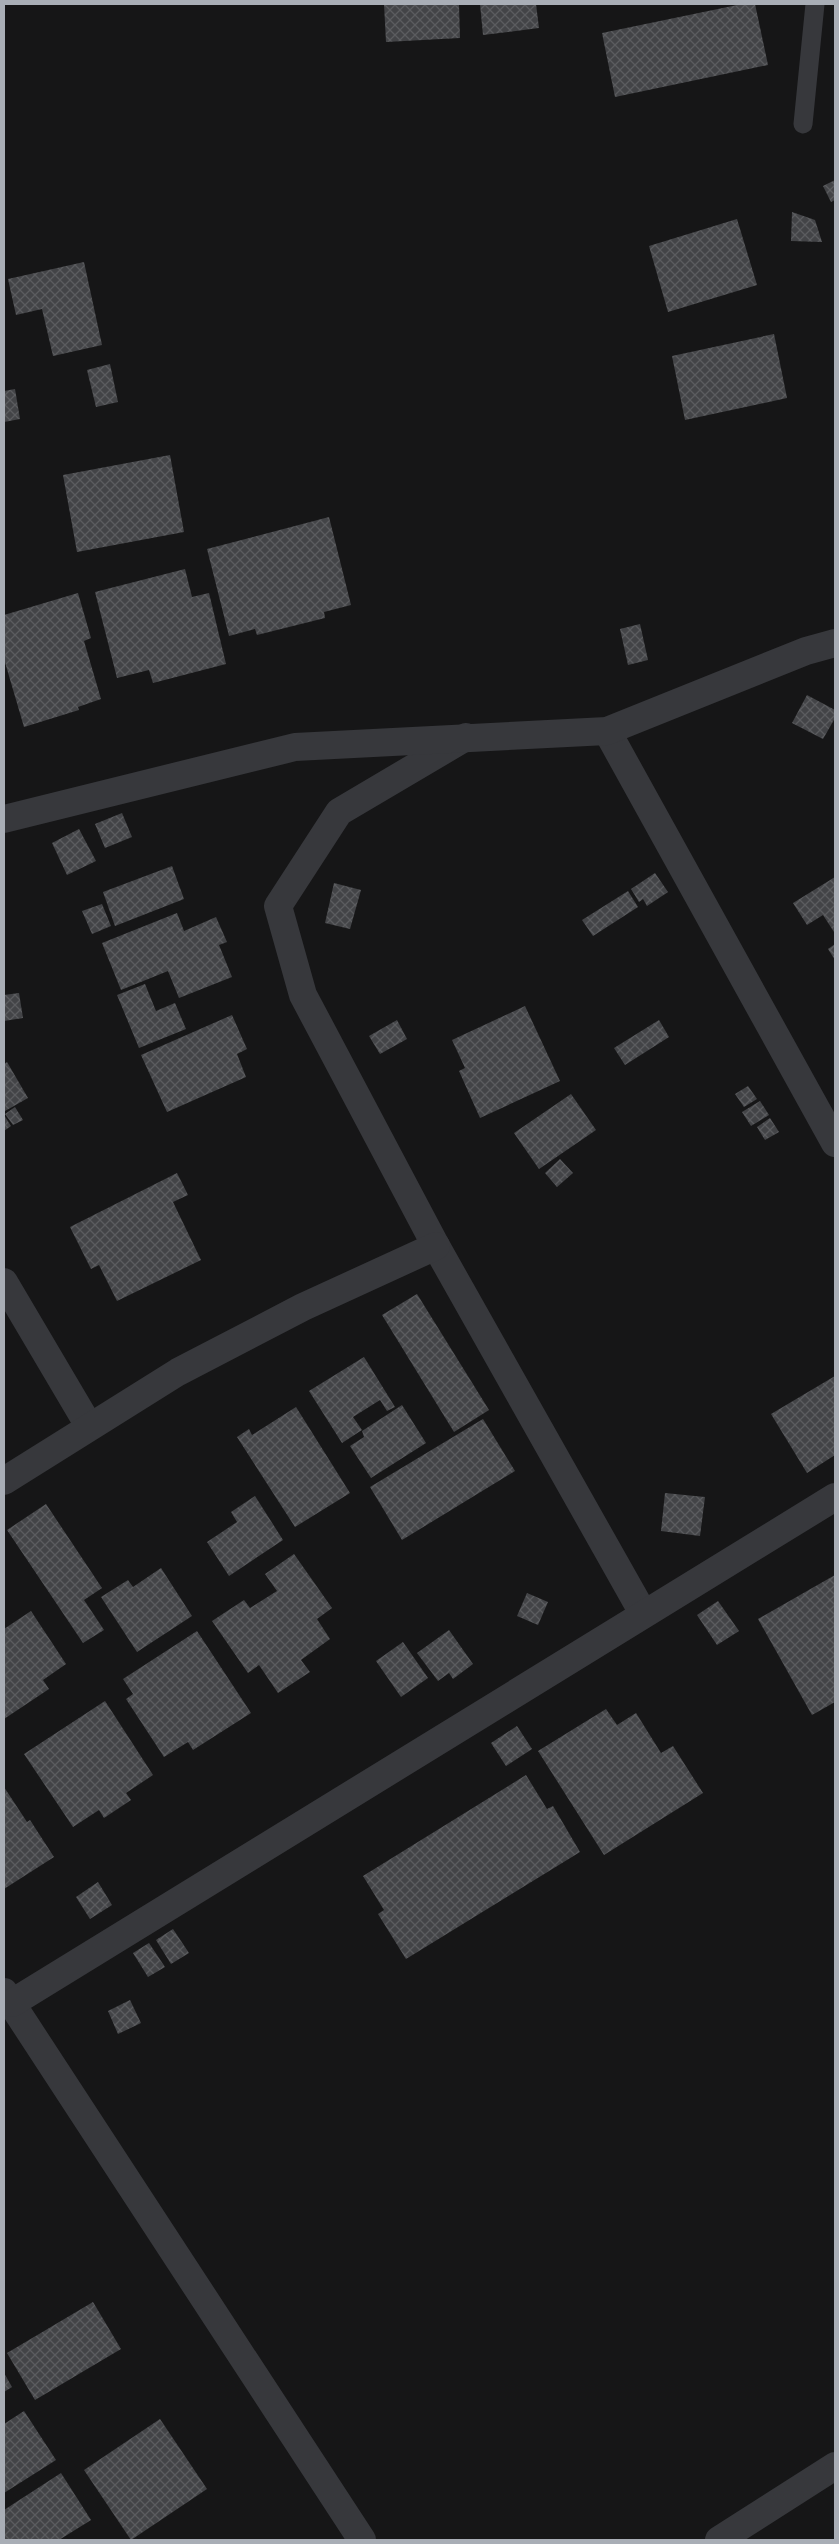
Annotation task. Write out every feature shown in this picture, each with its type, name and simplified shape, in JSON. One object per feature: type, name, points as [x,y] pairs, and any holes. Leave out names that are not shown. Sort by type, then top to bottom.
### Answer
[{"type":"street","points":[[4,819],[295,747],[606,731],[806,651],[835,643]]},
{"type":"street","points":[[606,731],[835,1143]]},
{"type":"street","points":[[466,737],[339,812],[278,906],[303,995],[436,1246],[643,1613]]},
{"type":"street","points":[[4,1481],[178,1372],[303,1307],[436,1246]]},
{"type":"street","points":[[4,1282],[89,1426]]},
{"type":"street","points":[[362,2540],[8,1998],[835,1497]]},
{"type":"street","points":[[720,2540],[835,2466]]},
{"type":"lane","points":[[803,124],[815,4]]},
{"type":"building","points":[[384,4],[459,4],[460,38],[386,42]]},
{"type":"building","points":[[480,4],[536,4],[539,28],[483,35]]},
{"type":"building","points":[[742,4],[755,4],[768,65],[615,97],[602,33]]},
{"type":"building","points":[[835,180],[835,200],[831,202],[823,186]]},
{"type":"building","points":[[792,212],[815,220],[822,242],[791,241]]},
{"type":"building","points":[[737,219],[757,285],[668,312],[649,246]]},
{"type":"building","points":[[84,262],[102,345],[53,356],[42,309],[16,315],[8,279]]},
{"type":"building","points":[[774,334],[787,398],[685,420],[672,356]]},
{"type":"building","points":[[110,364],[118,402],[96,407],[87,370]]},
{"type":"building","points":[[15,389],[20,419],[4,422],[4,391]]},
{"type":"building","points":[[170,455],[184,532],[77,552],[63,475]]},
{"type":"building","points":[[329,517],[351,605],[324,612],[325,618],[257,635],[255,629],[229,636],[207,549]]},
{"type":"building","points":[[185,569],[192,597],[209,593],[226,664],[153,683],[149,670],[117,678],[95,592]]},
{"type":"building","points":[[78,593],[91,638],[84,641],[101,699],[78,707],[79,710],[24,727],[4,659],[4,615]]},
{"type":"building","points":[[640,624],[648,660],[628,665],[620,629]]},
{"type":"building","points":[[807,695],[835,710],[835,718],[823,739],[792,723]]},
{"type":"building","points":[[122,813],[132,837],[105,848],[95,824]]},
{"type":"building","points":[[79,829],[96,861],[67,875],[52,843]]},
{"type":"building","points":[[172,866],[184,899],[115,926],[103,892]]},
{"type":"building","points":[[655,873],[668,892],[647,906],[643,899],[639,902],[631,889]]},
{"type":"building","points":[[835,877],[835,931],[823,915],[807,925],[793,903]]},
{"type":"building","points":[[334,883],[361,890],[350,929],[325,923]]},
{"type":"building","points":[[628,891],[638,907],[593,936],[582,920]]},
{"type":"building","points":[[102,904],[111,926],[92,934],[82,911]]},
{"type":"building","points":[[177,913],[184,931],[216,917],[227,942],[219,945],[232,977],[179,998],[168,971],[121,990],[102,943]]},
{"type":"building","points":[[835,944],[835,960],[828,949]]},
{"type":"building","points":[[145,984],[156,1011],[175,1003],[186,1029],[139,1048],[117,995]]},
{"type":"building","points":[[19,993],[23,1018],[4,1021],[4,995]]},
{"type":"building","points":[[525,1006],[560,1081],[480,1118],[459,1071],[465,1068],[452,1040]]},
{"type":"building","points":[[232,1015],[247,1049],[237,1054],[246,1077],[167,1112],[141,1055]]},
{"type":"building","points":[[397,1020],[407,1039],[380,1054],[369,1036]]},
{"type":"building","points":[[659,1020],[669,1037],[625,1065],[614,1048]]},
{"type":"building","points":[[7,1062],[28,1098],[5,1111],[4,1064]]},
{"type":"building","points":[[748,1086],[757,1099],[744,1107],[735,1094]]},
{"type":"building","points":[[571,1094],[596,1130],[539,1169],[514,1133]]},
{"type":"building","points":[[760,1101],[769,1115],[751,1126],[742,1112]]},
{"type":"building","points":[[15,1107],[23,1120],[13,1125],[5,1114]]},
{"type":"building","points":[[4,1115],[11,1126],[4,1131]]},
{"type":"building","points":[[770,1118],[779,1132],[765,1140],[757,1127]]},
{"type":"building","points":[[560,1159],[573,1173],[557,1187],[545,1173]]},
{"type":"building","points":[[177,1173],[188,1195],[173,1202],[201,1260],[117,1301],[99,1265],[91,1269],[70,1227]]},
{"type":"building","points":[[417,1294],[489,1410],[454,1432],[382,1315]]},
{"type":"building","points":[[364,1357],[395,1407],[387,1411],[380,1400],[353,1417],[362,1430],[342,1443],[309,1391]]},
{"type":"building","points":[[835,1376],[835,1455],[807,1473],[771,1414]]},
{"type":"building","points":[[402,1405],[426,1443],[371,1478],[350,1446],[364,1437],[362,1431]]},
{"type":"building","points":[[296,1407],[350,1493],[295,1527],[237,1437],[249,1429],[252,1435]]},
{"type":"building","points":[[483,1419],[515,1471],[402,1540],[370,1487]]},
{"type":"building","points":[[665,1493],[705,1497],[700,1536],[661,1531]]},
{"type":"building","points":[[255,1496],[283,1540],[229,1576],[207,1542],[237,1522],[231,1512]]},
{"type":"building","points":[[46,1504],[102,1588],[84,1600],[104,1630],[83,1643],[7,1530]]},
{"type":"building","points":[[294,1554],[332,1608],[317,1619],[330,1639],[301,1660],[310,1672],[278,1693],[259,1665],[248,1673],[212,1621],[244,1600],[250,1608],[277,1591],[265,1574]]},
{"type":"building","points":[[161,1568],[192,1616],[137,1652],[101,1597],[128,1580],[133,1587]]},
{"type":"building","points":[[835,1575],[835,1702],[812,1715],[758,1619]]},
{"type":"building","points":[[527,1593],[548,1602],[538,1625],[517,1616]]},
{"type":"building","points":[[718,1601],[739,1631],[717,1645],[697,1615]]},
{"type":"building","points":[[31,1611],[66,1664],[43,1680],[49,1689],[4,1719],[4,1629]]},
{"type":"building","points":[[449,1630],[473,1664],[453,1679],[449,1673],[438,1681],[417,1653]]},
{"type":"building","points":[[197,1631],[251,1713],[193,1750],[188,1742],[164,1757],[126,1699],[133,1694],[123,1679]]},
{"type":"building","points":[[403,1642],[428,1678],[401,1697],[376,1661]]},
{"type":"building","points":[[105,1701],[153,1775],[126,1793],[131,1800],[104,1818],[99,1810],[73,1827],[24,1754]]},
{"type":"building","points":[[606,1709],[617,1725],[636,1713],[661,1753],[673,1746],[703,1793],[604,1855],[538,1751]]},
{"type":"building","points":[[517,1726],[532,1749],[506,1766],[491,1743]]},
{"type":"building","points":[[526,1775],[547,1809],[553,1806],[580,1852],[406,1959],[378,1914],[384,1910],[363,1876]]},
{"type":"building","points":[[4,1787],[27,1822],[30,1820],[54,1857],[4,1889]]},
{"type":"building","points":[[98,1882],[112,1905],[90,1919],[76,1897]]},
{"type":"building","points":[[173,1929],[189,1953],[171,1964],[156,1940]]},
{"type":"building","points":[[149,1943],[165,1967],[148,1977],[133,1953]]},
{"type":"building","points":[[130,2000],[141,2023],[118,2034],[108,2011]]},
{"type":"building","points":[[93,2302],[121,2349],[35,2400],[7,2353]]},
{"type":"building","points":[[4,2373],[12,2387],[4,2392]]},
{"type":"building","points":[[24,2411],[56,2460],[4,2493],[4,2424]]},
{"type":"building","points":[[160,2419],[207,2489],[131,2540],[84,2470]]},
{"type":"building","points":[[61,2473],[91,2520],[59,2540],[4,2540],[4,2510]]}]
